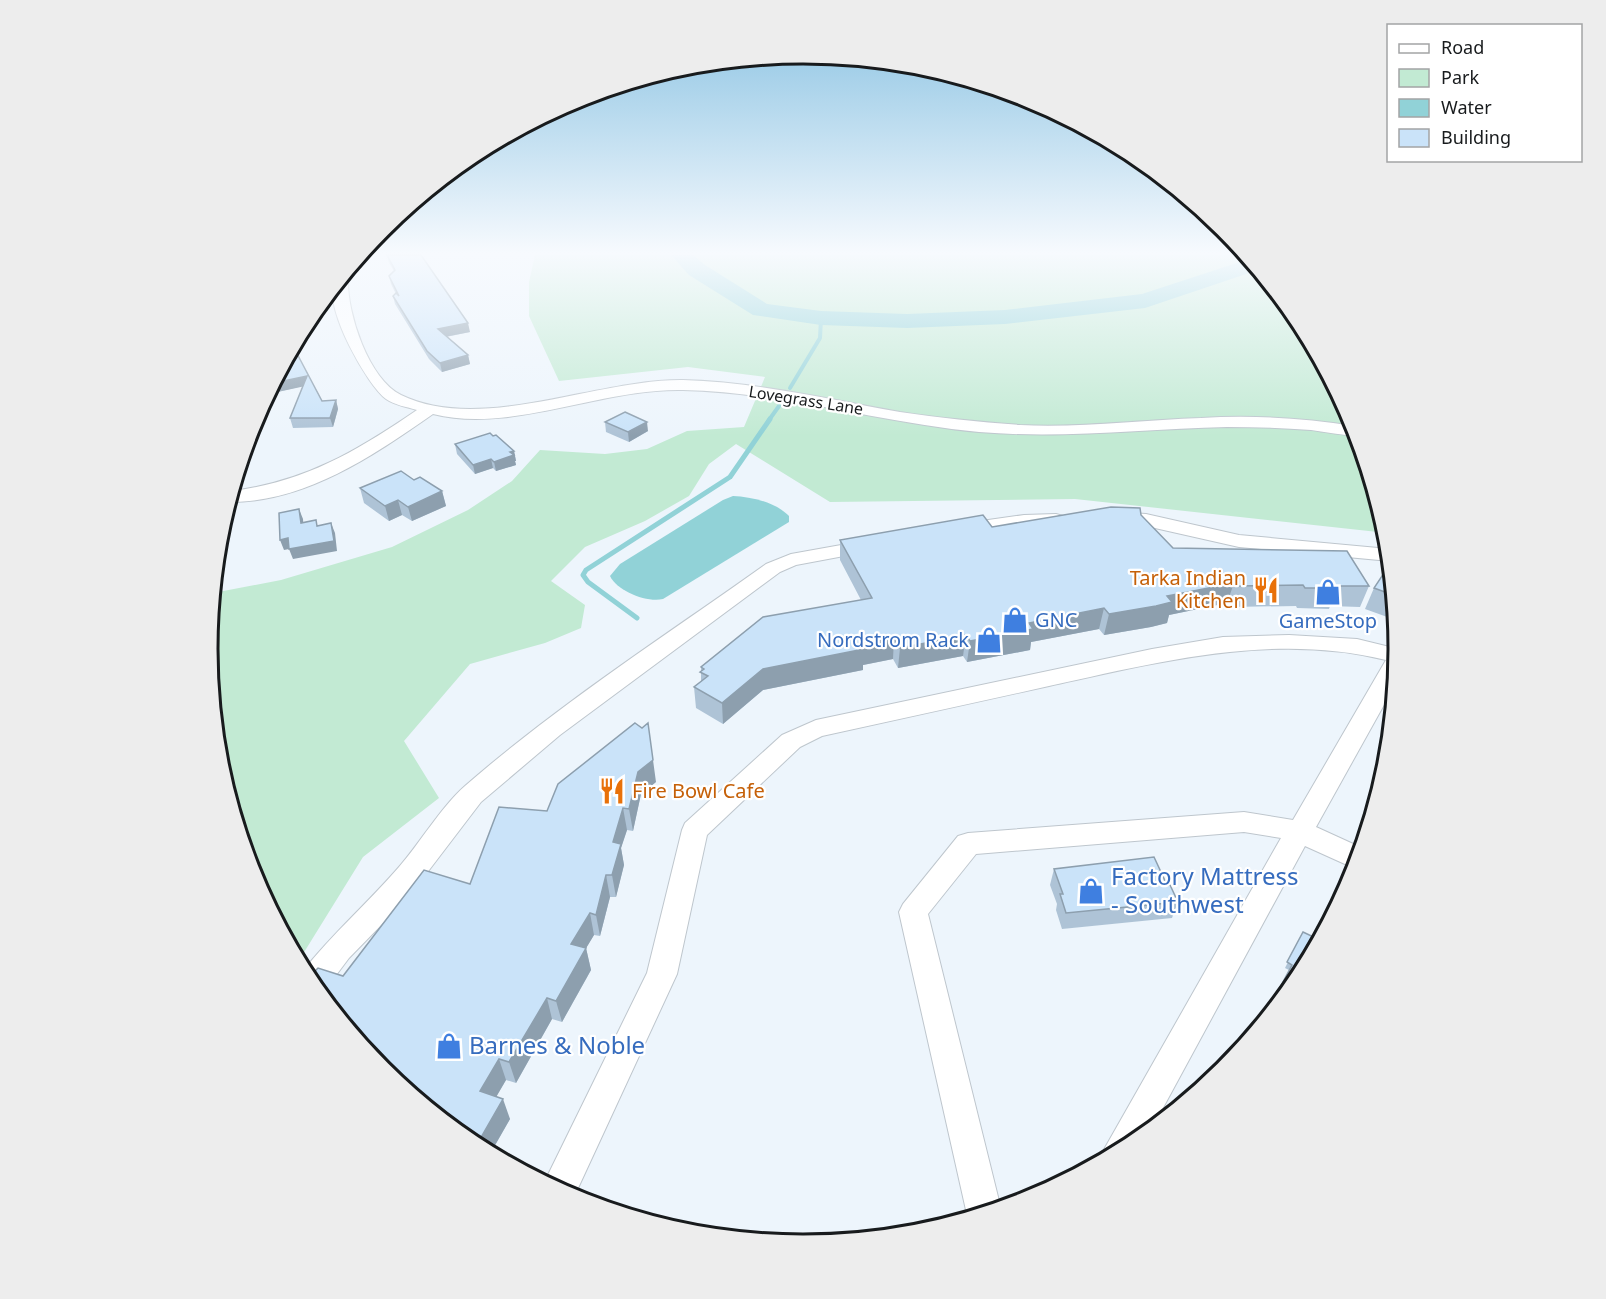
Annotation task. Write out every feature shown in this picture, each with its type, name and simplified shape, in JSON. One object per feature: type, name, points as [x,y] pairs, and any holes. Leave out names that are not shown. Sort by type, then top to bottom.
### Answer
[{"type":"street","name":"Lovegrass Lane","points":[[344,316],[376,379],[393,397],[429,409],[455,413],[502,413],[546,407],[623,389],[648,386],[689,386],[770,394],[903,418],[1024,430],[1229,422],[1298,424],[1344,430]]},
{"type":"street","points":[[239,496],[266,492],[325,474],[364,453],[429,409]]},
{"type":"street","points":[[937,534],[1024,521],[1146,520],[1239,541],[1380,554]]},
{"type":"street","points":[[317,976],[338,949],[381,907],[410,874],[472,795],[551,729],[773,568],[791,560],[892,542]]},
{"type":"street","points":[[562,1182],[663,974],[695,830],[791,741],[816,729],[1152,656],[1223,644],[1289,642],[1357,646],[1388,654]]},
{"type":"street","points":[[1130,1135],[1387,676]]},
{"type":"street","points":[[982,1206],[913,912],[968,844],[1244,822],[1299,831],[1350,855]]},
{"type":"green space","points":[[529,316],[1283,316],[1310,357],[1328,391],[1357,461],[1376,532],[1075,499],[830,502],[736,444],[709,464],[689,496],[645,521],[585,547],[551,581],[585,605],[581,628],[545,643],[470,664],[404,741],[439,798],[363,857],[303,953],[278,908],[249,838],[229,764],[219,688],[218,650],[221,591],[281,580],[392,547],[468,510],[512,481],[540,450],[605,454],[647,449],[687,431],[744,427],[765,377],[688,367],[559,381]]},
{"type":"water","points":[[733,496],[770,504],[789,516],[789,522],[663,599],[656,600],[633,595],[619,586],[610,576],[620,564]]},
{"type":"building","points":[[405,316],[463,316],[468,323],[438,329],[468,355],[440,363],[427,351]]},
{"type":"building","points":[[298,355],[322,401],[336,400],[330,418],[290,418],[307,376],[283,381]]},
{"type":"building","points":[[625,412],[647,422],[628,432],[605,422]]},
{"type":"building","points":[[490,433],[493,436],[496,435],[514,451],[510,452],[514,455],[494,462],[491,459],[473,465],[455,444]]},
{"type":"building","points":[[401,471],[414,480],[420,477],[442,491],[408,507],[398,500],[385,506],[360,488]]},
{"type":"building","points":[[1111,507],[1140,508],[1141,515],[1173,548],[1347,551],[1369,586],[1305,588],[1303,585],[1235,586],[1234,583],[1167,596],[1172,602],[1156,606],[1109,614],[1104,608],[1029,623],[1033,629],[970,641],[966,635],[900,648],[894,638],[861,644],[864,649],[763,669],[722,703],[694,687],[708,676],[700,672],[704,669],[701,667],[763,617],[872,598],[840,540],[983,515],[992,527]]},
{"type":"building","points":[[299,509],[301,523],[316,520],[317,526],[331,523],[334,541],[289,549],[288,538],[280,540],[279,513]]},
{"type":"building","points":[[1383,574],[1385,592],[1374,588]]},
{"type":"building","points":[[635,723],[642,728],[648,723],[653,760],[638,772],[629,809],[623,808],[613,842],[621,844],[612,875],[606,875],[596,915],[590,913],[571,944],[586,948],[556,1001],[547,998],[509,1062],[499,1059],[480,1091],[503,1099],[481,1138],[447,1114],[389,1063],[339,1006],[315,971],[318,968],[343,976],[424,870],[470,884],[499,807],[547,811],[558,784]]},
{"type":"building","points":[[1154,857],[1178,902],[1066,913],[1060,894],[1063,894],[1054,869]]},
{"type":"building","points":[[1303,932],[1313,937],[1279,989],[1292,965],[1287,962]]},
{"type":"waterway","points":[[803,316],[907,321],[1017,316]]},
{"type":"waterway","points":[[790,388],[820,338],[821,318]]},
{"type":"waterway","points":[[769,420],[779,406]]},
{"type":"waterway","points":[[637,618],[588,582],[583,575],[586,570],[730,477],[770,419]]},
{"type":"place","name":"Tarka Indian Kitchen","points":[[1266,590]]},
{"type":"place","name":"GameStop","points":[[1328,592]]},
{"type":"place","name":"GNC","points":[[1015,620]]},
{"type":"place","name":"Nordstrom Rack","points":[[989,640]]},
{"type":"place","name":"Fire Bowl Cafe","points":[[612,791]]},
{"type":"place","name":"Factory Mattress - Southwest","points":[[1091,891]]},
{"type":"place","name":"Barnes & Noble","points":[[449,1046]]}]
